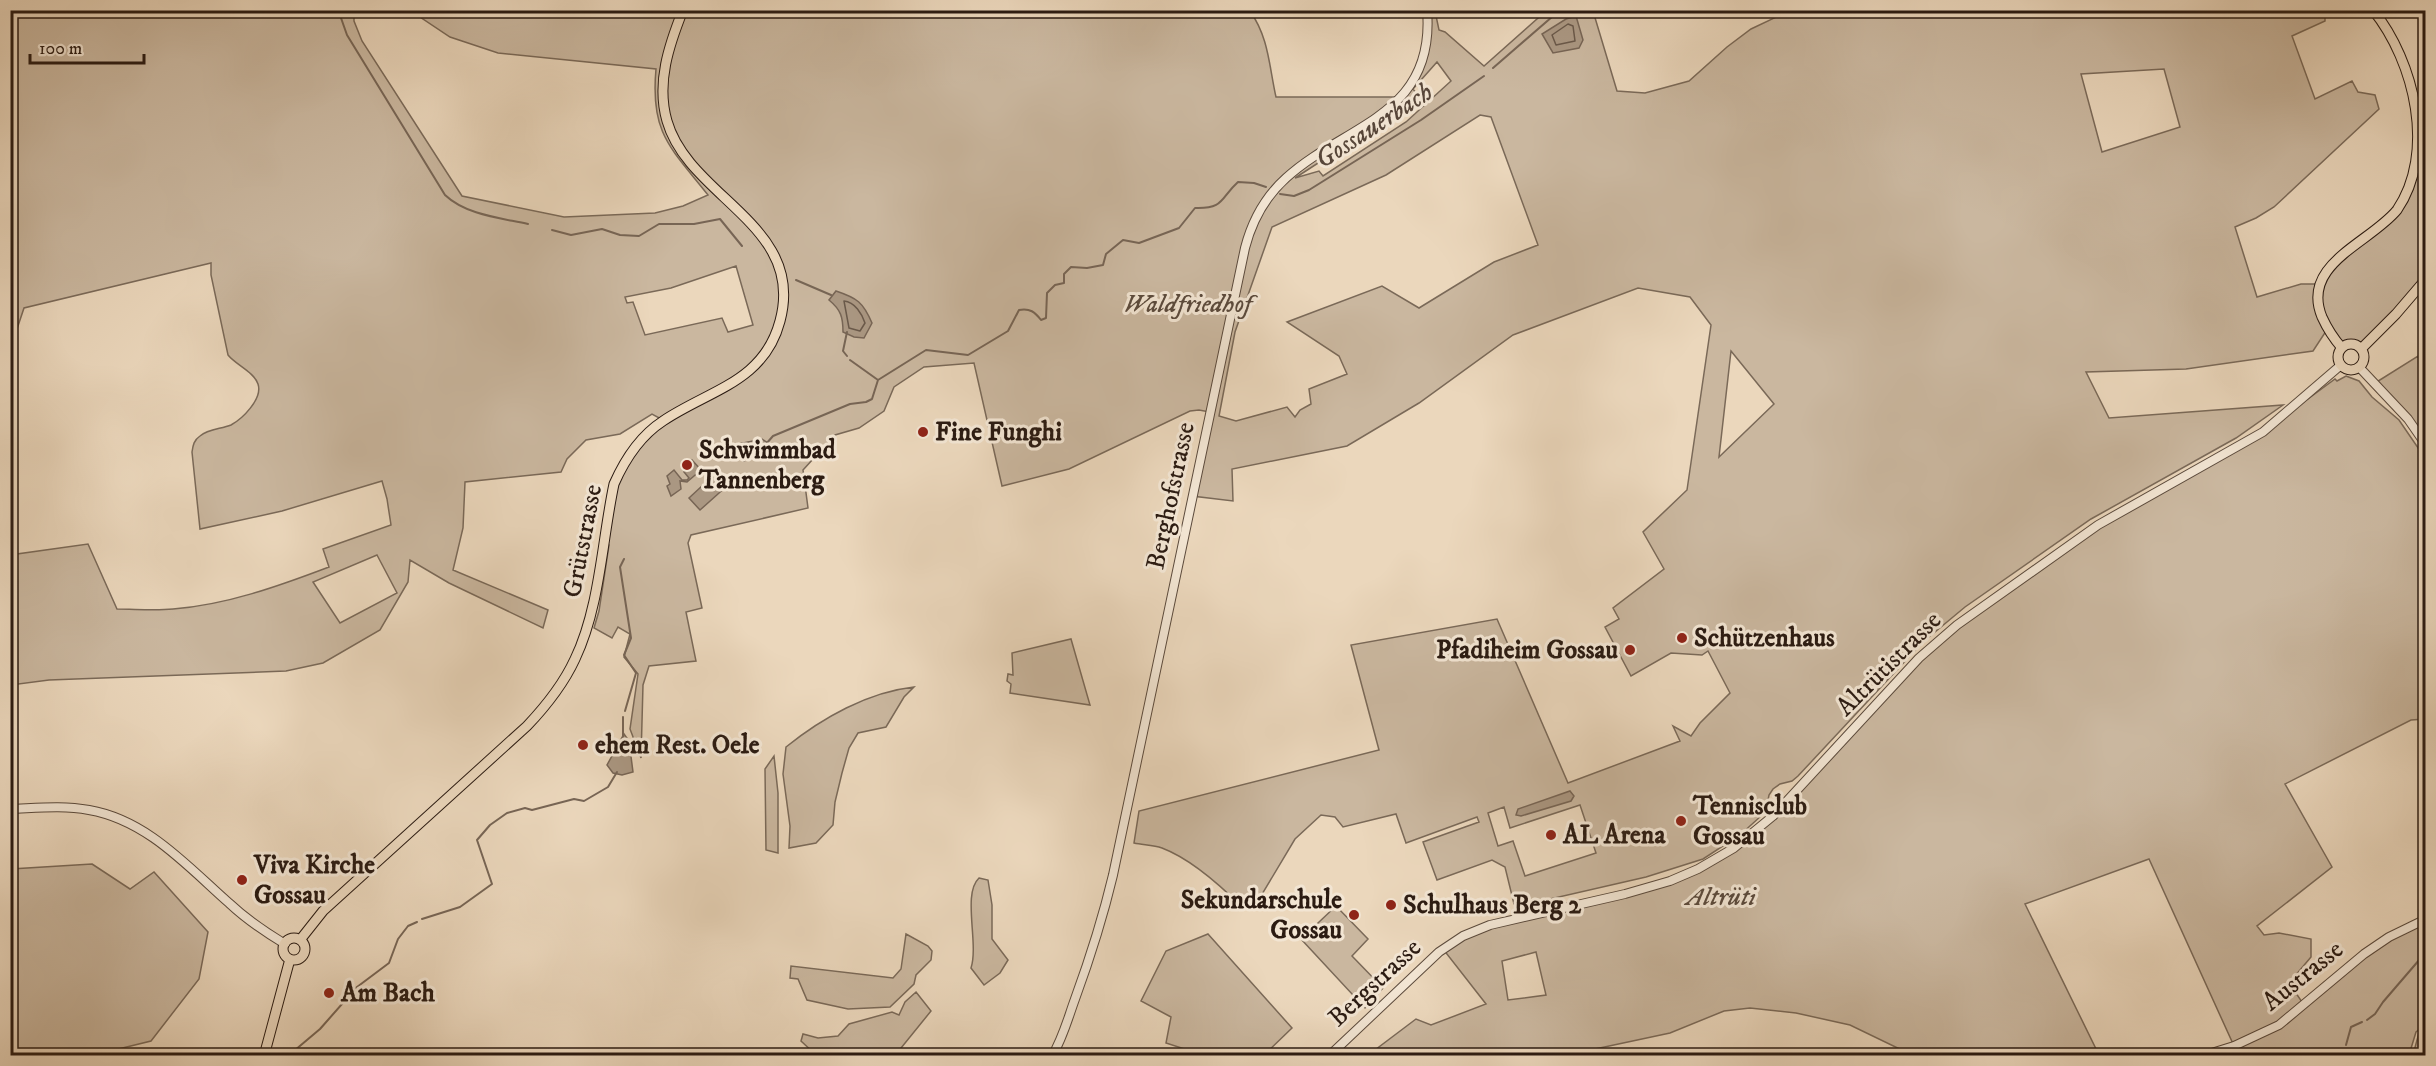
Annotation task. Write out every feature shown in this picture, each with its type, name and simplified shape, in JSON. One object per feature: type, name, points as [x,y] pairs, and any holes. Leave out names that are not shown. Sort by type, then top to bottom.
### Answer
[{"type":"main road","name":"Grütstrasse","points":[[300,940],[323,911],[527,726],[547,705],[563,681],[583,638],[591,609],[614,484],[622,465],[647,434],[663,420],[736,381],[758,362],[776,335],[783,302],[783,285],[775,256],[746,216],[692,164],[679,147],[667,121],[664,104],[664,71],[669,48],[683,10]]},
{"type":"main road","points":[[2342,348],[2327,327],[2320,312],[2318,295],[2321,280],[2331,265],[2398,209],[2414,180],[2420,150],[2420,123],[2414,90],[2398,49],[2373,10]]},
{"type":"main road","points":[[2361,349],[2396,314],[2426,279]]},
{"type":"main road","points":[[2349,344],[2361,349],[2364,358],[2359,367],[2350,370],[2341,365],[2338,358],[2342,348],[2349,344]]},
{"type":"main road","points":[[292,939],[300,940],[304,945],[304,952],[297,959],[290,959],[284,953],[285,944],[292,939]]},
{"type":"main road","points":[[264,1056],[290,959]]},
{"type":"street","name":"Berghofstrasse","points":[[1052,1056],[1062,1036],[1086,969],[1113,875],[1201,448],[1249,233],[1265,202],[1287,177],[1370,123],[1401,97],[1416,71],[1423,51],[1427,29],[1427,10]]},
{"type":"street","name":"Altrütistrasse","points":[[1451,943],[1490,925],[1626,894],[1670,881],[1698,869],[1734,848],[1773,816],[1919,658],[1957,625],[2098,525],[2263,432],[2341,365]]},
{"type":"street","points":[[2359,367],[2408,419],[2426,446]]},
{"type":"street","points":[[10,809],[69,807],[90,810],[132,824],[160,842],[237,910],[285,944]]},
{"type":"street","name":"Austrasse","points":[[2202,1056],[2234,1046],[2279,1025],[2364,954],[2389,937],[2426,919]]},
{"type":"street","name":"Bergstrasse","points":[[1329,1056],[1451,943]]},
{"type":"green space","name":"Waldfriedhof","points":[[11,11],[354,11],[354,21],[362,41],[462,196],[564,217],[655,213],[683,206],[708,195],[674,152],[660,125],[656,110],[656,69],[498,53],[450,37],[411,11],[1250,11],[1265,42],[1276,97],[1401,97],[1420,56],[1426,11],[1435,11],[1439,30],[1445,32],[1484,66],[1546,11],[1593,11],[1617,91],[1645,93],[1689,81],[1751,29],[1789,11],[2325,11],[2325,21],[2292,36],[2315,99],[2352,81],[2358,92],[2375,95],[2379,109],[2274,207],[2235,227],[2257,297],[2301,284],[2319,284],[2323,276],[2392,216],[2420,150],[2425,149],[2425,279],[2359,347],[2349,344],[2342,348],[2328,328],[2313,351],[2186,369],[2086,372],[2109,418],[2283,405],[2236,438],[2091,519],[1965,607],[1923,642],[1798,776],[1773,789],[1769,795],[1766,810],[1740,835],[1703,859],[1646,877],[1520,906],[1514,904],[1505,867],[1492,860],[1437,880],[1423,842],[1479,822],[1477,817],[1406,843],[1396,814],[1343,827],[1335,817],[1321,815],[1295,839],[1258,901],[1242,907],[1215,882],[1184,859],[1162,848],[1134,843],[1139,811],[1379,750],[1351,645],[1497,619],[1568,783],[1680,741],[1673,726],[1691,736],[1700,723],[1730,693],[1708,651],[1702,655],[1671,653],[1631,676],[1605,627],[1619,619],[1613,608],[1664,569],[1643,532],[1687,490],[1711,325],[1690,297],[1638,288],[1513,335],[1419,403],[1347,446],[1232,469],[1233,501],[1192,496],[1210,412],[1199,410],[1190,411],[1069,469],[1002,486],[974,363],[924,367],[894,387],[884,411],[859,428],[835,435],[803,470],[808,508],[691,535],[688,543],[702,608],[686,612],[696,661],[649,666],[643,685],[641,758],[630,729],[638,674],[624,657],[630,634],[618,627],[612,638],[594,628],[599,611],[609,545],[603,543],[622,465],[663,420],[652,414],[620,434],[586,440],[567,459],[561,472],[465,482],[463,528],[453,570],[548,610],[543,628],[449,583],[410,560],[408,582],[380,630],[323,663],[286,671],[49,680],[11,685],[10,555],[88,544],[117,609],[166,610],[232,599],[272,588],[329,567],[323,549],[391,525],[382,481],[282,511],[200,529],[192,452],[194,443],[203,434],[231,425],[241,418],[255,402],[259,390],[253,376],[228,355],[211,275],[211,263],[24,308],[16,332],[11,334]],"holes":[[[1437,62],[1451,81],[1406,122],[1323,176],[1319,171],[1295,178],[1406,106],[1417,94],[1413,89]],[[2164,69],[2180,127],[2102,152],[2081,74]],[[1480,115],[1491,117],[1538,245],[1494,262],[1419,308],[1382,286],[1287,322],[1339,356],[1347,374],[1309,389],[1311,404],[1300,410],[1295,417],[1287,407],[1236,421],[1219,416],[1235,332],[1272,227],[1386,175]],[[736,266],[753,325],[728,332],[722,318],[645,335],[633,302],[627,303],[625,297],[671,288]],[[1731,351],[1774,404],[1719,457]],[[377,555],[397,593],[340,623],[313,582]],[[1580,805],[1596,853],[1525,876],[1513,841],[1498,846],[1488,813],[1504,807],[1510,828]]]},
{"type":"green space","points":[[2418,356],[2425,371],[2425,445],[2375,383]]},
{"type":"green space","name":"Altrüti","points":[[2346,376],[2359,381],[2372,397],[2399,420],[2425,458],[2425,719],[2411,720],[2285,784],[2332,867],[2257,926],[2264,935],[2279,933],[2311,939],[2311,957],[2289,983],[2304,1005],[2364,954],[2425,919],[2425,1055],[2413,1055],[2420,1029],[2416,1032],[2409,1055],[2202,1055],[2234,1046],[2149,859],[2025,904],[2099,1055],[1912,1055],[1850,1025],[1796,1013],[1750,1008],[1724,1011],[1670,1033],[1567,1055],[1367,1056],[1416,1019],[1431,1025],[1486,1004],[1443,949],[1463,936],[1670,881],[1745,840],[1919,658],[2098,525],[2263,432],[2335,379],[2337,381]],"holes":[[[1536,952],[1546,995],[1508,1000],[1502,961]]]},
{"type":"green space","points":[[1071,639],[1090,705],[1010,693],[1011,684],[1007,681],[1008,674],[1013,675],[1012,653]]},
{"type":"green space","points":[[914,687],[904,697],[886,727],[858,733],[849,748],[835,802],[833,825],[816,843],[789,848],[790,826],[783,774],[786,747],[815,726],[846,708],[880,694]]},
{"type":"green space","points":[[774,756],[778,793],[778,853],[766,850],[765,769]]},
{"type":"green space","points":[[92,864],[130,889],[154,872],[208,932],[199,979],[151,1041],[94,1055],[11,1055],[11,869]]},
{"type":"green space","points":[[979,878],[988,880],[992,905],[992,939],[1008,960],[1000,973],[984,985],[971,968],[973,958],[972,895],[974,885]]},
{"type":"green space","points":[[1336,906],[1368,939],[1352,956],[1383,988],[1365,1008],[1301,939]]},
{"type":"green space","points":[[906,934],[928,946],[932,951],[931,960],[916,975],[914,984],[890,1007],[848,1009],[807,1000],[798,979],[790,978],[791,966],[893,978],[901,969]]},
{"type":"green space","points":[[1208,934],[1292,1028],[1264,1055],[1203,1055],[1166,1043],[1171,1017],[1141,1001],[1166,951]]},
{"type":"green space","points":[[916,992],[931,1011],[897,1053],[820,1055],[814,1053],[801,1041],[803,1034],[818,1038],[838,1036],[849,1024],[892,1012],[899,1015],[905,1002]]},
{"type":"water","points":[[1576,16],[1583,40],[1579,48],[1553,53],[1542,34],[1566,19]]},
{"type":"water","points":[[836,291],[854,299],[866,310],[872,323],[864,338],[843,332],[840,314],[829,300]]},
{"type":"water","points":[[762,439],[768,443],[765,449],[744,461],[738,454],[738,444]]},
{"type":"water","points":[[692,460],[701,470],[687,482],[680,481],[681,489],[671,496],[667,486],[670,484],[667,476],[674,470],[682,480],[687,480],[689,478],[684,472]]},
{"type":"water","points":[[717,472],[728,485],[700,510],[689,498]]},
{"type":"water","points":[[624,734],[629,741],[633,772],[622,775],[613,773],[607,765]]},
{"type":"water","points":[[1570,791],[1574,796],[1571,801],[1521,816],[1516,815],[1518,809]]},
{"type":"waterway","points":[[341,10],[341,18],[347,35],[445,195],[453,202],[473,211],[528,224]]},
{"type":"waterway","name":"Gossauerbach","points":[[1493,68],[1560,10]]},
{"type":"waterway","name":"Gossauerbach","points":[[1280,194],[1294,196],[1309,190],[1421,120],[1484,76]]},
{"type":"waterway","name":"Gossauerbach","points":[[766,444],[773,436],[850,404],[872,399],[878,380],[926,350],[968,355],[1008,331],[1019,310],[1032,311],[1041,320],[1046,318],[1047,293],[1055,285],[1064,283],[1064,274],[1071,267],[1087,268],[1103,265],[1106,254],[1123,240],[1139,243],[1179,228],[1195,208],[1212,207],[1217,204],[1238,182],[1254,183],[1266,187]]},
{"type":"waterway","points":[[552,230],[571,235],[602,229],[620,235],[639,236],[659,224],[694,224],[720,219],[742,246]]},
{"type":"waterway","points":[[796,280],[831,295]]},
{"type":"waterway","points":[[847,332],[843,351],[847,356]]},
{"type":"waterway","points":[[850,360],[878,380]]},
{"type":"waterway","name":"Gossauerbach","points":[[624,559],[620,567],[631,638],[624,655],[636,673],[625,711]]},
{"type":"waterway","name":"Gossauerbach","points":[[623,717],[623,737]]},
{"type":"waterway","name":"Gossauerbach","points":[[422,919],[460,907],[492,884],[477,840],[490,825],[507,813],[525,808],[532,810],[574,799],[584,801],[608,787],[617,772]]},
{"type":"waterway","name":"Gossauerbach","points":[[288,1056],[320,1029],[357,987],[389,963],[398,939],[408,926],[417,922]]},
{"type":"waterway","points":[[2367,1020],[2375,1014],[2426,952]]},
{"type":"waterway","points":[[2346,1045],[2351,1027],[2362,1022]]},
{"type":"place","name":"Fine Funghi","points":[[923,432]]},
{"type":"place","name":"Schwimmbad Tannenberg","points":[[687,465]]},
{"type":"place","name":"Schützenhaus","points":[[1682,638]]},
{"type":"place","name":"Pfadiheim Gossau","points":[[1630,650]]},
{"type":"place","name":"ehem Rest. Oele","points":[[583,745]]},
{"type":"place","name":"Tennisclub Gossau","points":[[1681,821]]},
{"type":"place","name":"AL Arena","points":[[1551,835]]},
{"type":"place","name":"Viva Kirche Gossau","points":[[242,880]]},
{"type":"place","name":"Schulhaus Berg 2","points":[[1391,905]]},
{"type":"place","name":"Sekundarschule Gossau","points":[[1354,915]]},
{"type":"place","name":"Am Bach","points":[[329,993]]}]
